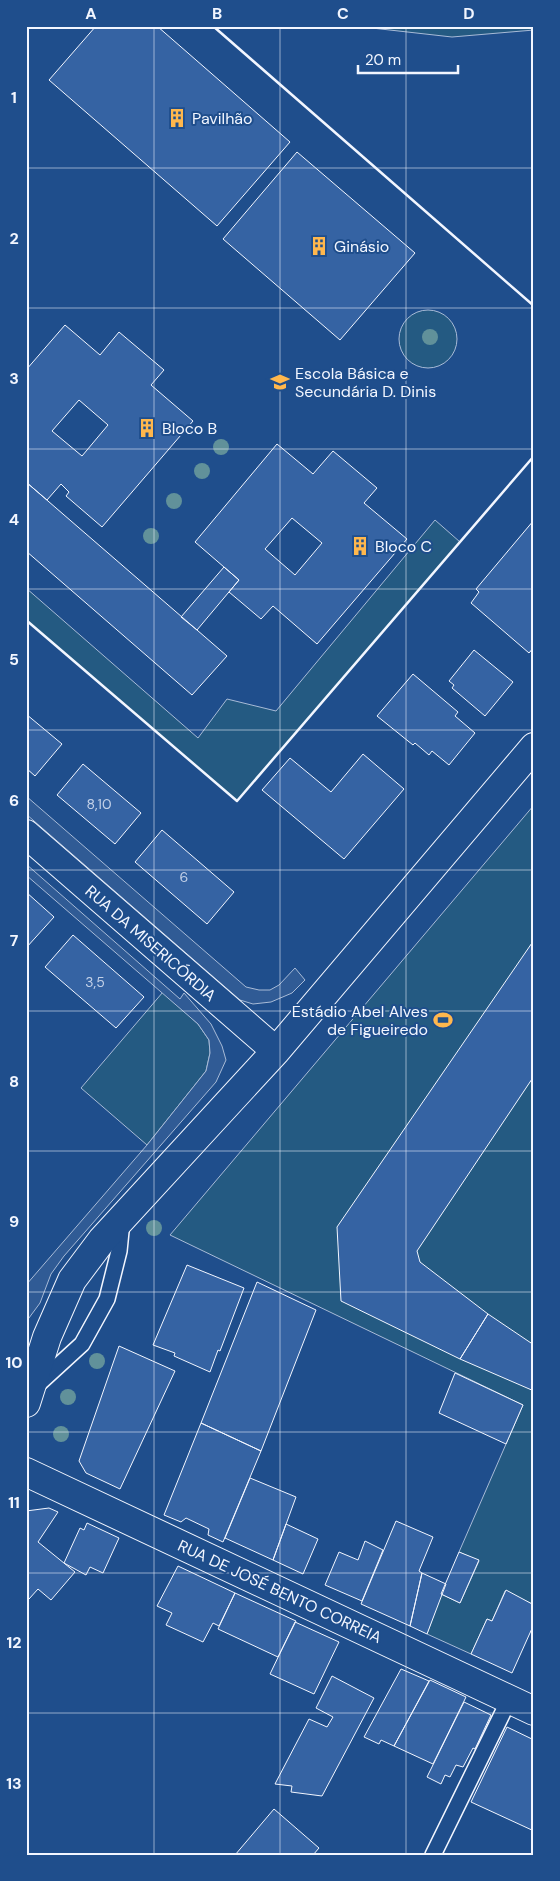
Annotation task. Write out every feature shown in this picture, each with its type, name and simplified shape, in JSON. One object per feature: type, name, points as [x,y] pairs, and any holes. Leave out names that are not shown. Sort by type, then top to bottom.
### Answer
[{"type":"street","points":[[28,1397],[36,1347],[72,1280],[102,1240],[276,1051],[534,747]]},
{"type":"street","name":"RUA DA MISERICÓRDIA","points":[[26,834],[276,1051]]},
{"type":"street","name":"RUA DE JOSÉ BENTO CORREIA","points":[[26,1472],[534,1711]]},
{"type":"lane","points":[[28,1397],[82,1344],[107,1299],[119,1251],[123,1216]]},
{"type":"lane","points":[[433,1855],[508,1700]]},
{"type":"shaded area","points":[[354,26],[534,26],[534,30],[452,37]]},
{"type":"shaded area","points":[[428,310],[444,315],[452,323],[457,339],[452,355],[444,363],[428,368],[412,363],[404,355],[399,339],[404,323],[412,315]]},
{"type":"shaded area","points":[[435,520],[460,542],[237,801],[26,620],[26,588],[198,738],[227,699],[276,711]]},
{"type":"shaded area","points":[[26,796],[246,987],[270,990],[279,985],[295,968],[305,980],[292,993],[271,1002],[253,1004],[240,1000],[26,814]]},
{"type":"shaded area","name":"Estádio Abel Alves de Figueiredo","points":[[534,805],[534,1605],[505,1591],[492,1621],[487,1619],[471,1654],[427,1634],[441,1594],[460,1603],[479,1561],[459,1552],[523,1405],[170,1235]]},
{"type":"shaded area","points":[[26,864],[180,999],[184,993],[211,1024],[222,1046],[226,1060],[216,1082],[64,1256],[51,1274],[40,1303],[26,1322],[26,1285],[147,1145],[206,1071],[210,1053],[209,1040],[198,1024],[26,875]]},
{"type":"shaded area","points":[[163,992],[198,1024],[209,1040],[210,1053],[206,1071],[147,1145],[81,1088]]},
{"type":"building","name":"Pavilhão","points":[[96,26],[157,26],[290,142],[217,226],[49,80]]},
{"type":"building","name":"Ginásio","points":[[297,152],[415,253],[340,340],[223,239]]},
{"type":"building","name":"Bloco B","points":[[65,325],[100,355],[119,332],[164,370],[151,385],[193,421],[102,527],[66,496],[69,492],[61,484],[47,500],[26,482],[26,370]],"holes":[[[79,400],[108,425],[82,456],[52,431]]]},
{"type":"building","name":"Bloco C","points":[[277,444],[313,474],[333,451],[377,488],[364,503],[407,539],[317,644],[273,606],[261,619],[229,592],[239,580],[195,542]],"holes":[[[292,518],[322,543],[295,575],[265,549]]]},
{"type":"building","points":[[26,482],[227,656],[192,695],[26,551]]},
{"type":"building","points":[[534,520],[534,647],[529,653],[471,603],[479,592],[476,589]]},
{"type":"building","points":[[224,567],[239,580],[197,630],[181,617]]},
{"type":"building","points":[[474,650],[513,682],[485,716],[452,688],[454,685],[449,681]]},
{"type":"building","points":[[413,674],[458,712],[455,716],[475,733],[449,765],[432,751],[429,755],[415,743],[413,745],[377,716]]},
{"type":"building","points":[[26,714],[62,744],[35,776],[26,768]]},
{"type":"building","points":[[363,754],[404,789],[344,859],[262,790],[290,758],[331,792]]},
{"type":"building","points":[[83,764],[141,813],[115,844],[57,795]]},
{"type":"building","points":[[162,830],[234,892],[207,924],[135,862]]},
{"type":"building","points":[[26,892],[54,917],[26,948]]},
{"type":"building","points":[[73,935],[144,997],[116,1028],[45,967]]},
{"type":"building","points":[[534,940],[534,1076],[417,1251],[420,1262],[488,1314],[460,1359],[341,1301],[337,1227]]},
{"type":"building","points":[[187,1265],[244,1288],[210,1372],[174,1356],[175,1353],[153,1345]]},
{"type":"building","points":[[257,1282],[316,1310],[261,1451],[201,1423]]},
{"type":"building","points":[[488,1314],[534,1345],[534,1391],[460,1359]]},
{"type":"building","points":[[119,1346],[175,1371],[120,1489],[86,1473],[79,1461]]},
{"type":"building","points":[[455,1373],[523,1405],[506,1444],[439,1413]]},
{"type":"building","points":[[201,1423],[261,1451],[223,1542],[208,1535],[209,1529],[186,1518],[181,1522],[164,1515]]},
{"type":"building","points":[[250,1478],[296,1497],[273,1560],[225,1538]]},
{"type":"building","points":[[49,1508],[58,1512],[38,1542],[75,1572],[51,1600],[38,1589],[29,1599],[26,1596],[26,1511]]},
{"type":"building","points":[[396,1521],[433,1537],[419,1571],[422,1573],[410,1626],[361,1604]]},
{"type":"building","points":[[87,1523],[119,1538],[103,1573],[90,1567],[86,1575],[64,1563],[80,1528],[84,1530]]},
{"type":"building","points":[[286,1524],[318,1539],[303,1574],[273,1560]]},
{"type":"building","points":[[365,1541],[383,1550],[362,1601],[325,1585],[339,1552],[358,1560]]},
{"type":"building","points":[[459,1552],[479,1560],[460,1603],[441,1594]]},
{"type":"building","points":[[178,1566],[235,1593],[219,1626],[213,1623],[203,1642],[166,1625],[172,1613],[157,1606]]},
{"type":"building","points":[[422,1573],[446,1584],[427,1634],[410,1626]]},
{"type":"building","points":[[506,1590],[534,1605],[534,1624],[512,1673],[471,1654],[487,1619],[492,1621]]},
{"type":"building","points":[[235,1593],[296,1621],[278,1657],[218,1629]]},
{"type":"building","points":[[295,1622],[339,1642],[314,1694],[270,1674]]},
{"type":"building","points":[[401,1669],[429,1681],[394,1746],[381,1740],[379,1744],[364,1737]]},
{"type":"building","points":[[332,1676],[374,1698],[322,1796],[291,1792],[292,1786],[275,1784],[309,1719],[327,1727],[333,1717],[316,1708]]},
{"type":"building","points":[[430,1680],[466,1697],[433,1764],[394,1746]]},
{"type":"building","points":[[464,1702],[491,1715],[475,1749],[473,1748],[463,1767],[456,1765],[450,1777],[445,1775],[441,1784],[427,1777]]},
{"type":"building","points":[[507,1727],[534,1740],[534,1831],[471,1802]]},
{"type":"building","points":[[274,1809],[319,1848],[313,1855],[235,1855]]},
{"type":"wall","points":[[213,26],[534,306]]},
{"type":"wall","points":[[26,620],[237,801],[534,456]]},
{"type":"place","name":"Pavilhão","points":[[177,118]]},
{"type":"place","name":"Ginásio","points":[[319,246]]},
{"type":"place","name":"Escola Básica e Secundária D. Dinis","points":[[280,382]]},
{"type":"place","name":"Bloco B","points":[[147,428]]},
{"type":"place","name":"Bloco C","points":[[360,546]]},
{"type":"place","name":"Estádio Abel Alves de Figueiredo","points":[[443,1020]]}]
